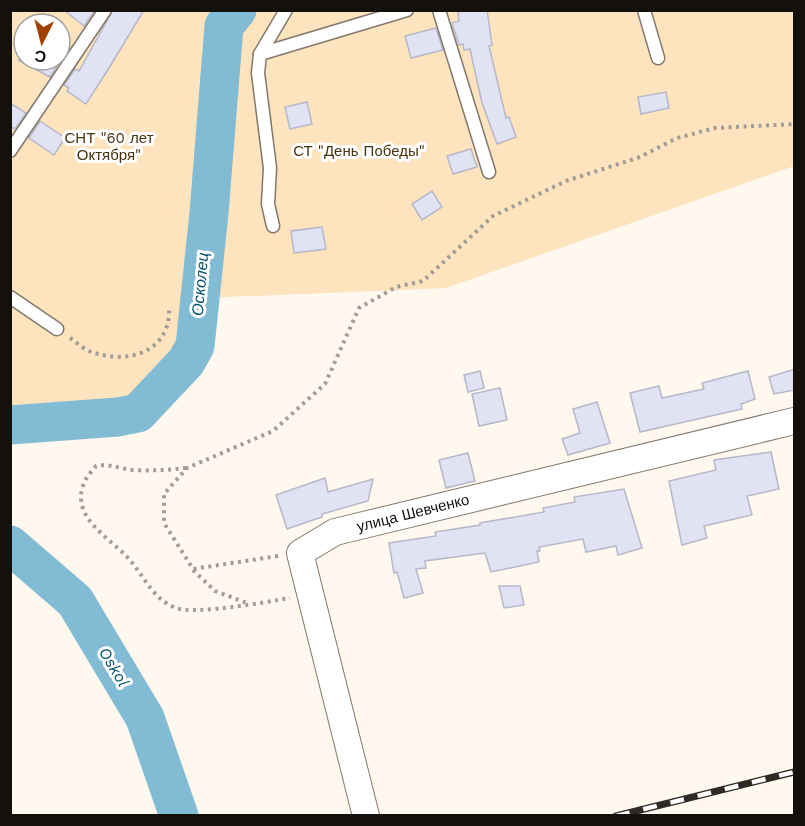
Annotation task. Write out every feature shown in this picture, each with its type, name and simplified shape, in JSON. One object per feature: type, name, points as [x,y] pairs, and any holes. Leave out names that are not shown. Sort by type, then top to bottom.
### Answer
[{"type":"street","name":"улица Шевченко","points":[[300,553],[335,532],[795,421]]},
{"type":"street","points":[[300,553],[366,816]]},
{"type":"lane","points":[[10,152],[105,10]]},
{"type":"lane","points":[[273,226],[268,204],[270,168],[258,73],[260,54],[286,10]]},
{"type":"lane","points":[[260,54],[406,10]]},
{"type":"lane","points":[[439,10],[489,172]]},
{"type":"lane","points":[[644,10],[658,58]]},
{"type":"lane","points":[[10,297],[57,329]]},
{"type":"path","points":[[311,597],[209,609],[176,608],[155,594],[142,580],[129,559],[87,519],[81,497],[85,481],[96,466],[106,464],[130,470],[156,471],[187,468],[273,431],[325,384],[359,308],[396,287],[423,281],[493,216],[566,181],[640,157],[677,138],[715,128],[795,124]]},
{"type":"path","points":[[57,329],[88,351],[112,357],[138,356],[154,347],[167,327],[169,307]]},
{"type":"path","points":[[187,468],[164,494],[164,523],[193,569],[215,591],[251,604]]},
{"type":"path","points":[[193,569],[300,553]]},
{"type":"green space","name":"СНТ \"60 лет Октября\"","points":[[11,11],[231,11],[218,21],[191,344],[171,374],[137,408],[11,422]]},
{"type":"green space","name":"СТ \"День Победы\"","points":[[242,11],[794,11],[794,166],[446,288],[203,298],[228,27]]},
{"type":"building","points":[[64,10],[95,10],[84,26],[72,16],[72,12]]},
{"type":"building","points":[[113,10],[144,10],[86,104],[67,91],[69,88],[64,85],[75,69],[79,71]]},
{"type":"building","points":[[487,10],[492,45],[489,46],[506,118],[509,117],[516,137],[497,144],[482,103],[470,49],[464,50],[463,44],[459,45],[452,23],[459,21],[458,12]]},
{"type":"building","points":[[436,28],[443,50],[411,58],[405,36]]},
{"type":"building","points":[[41,72],[53,72],[50,77]]},
{"type":"building","points":[[666,92],[669,108],[641,114],[638,97]]},
{"type":"building","points":[[307,102],[312,124],[290,129],[285,107]]},
{"type":"building","points":[[10,103],[26,113],[15,129],[10,126]]},
{"type":"building","points":[[40,121],[65,138],[54,155],[29,138]]},
{"type":"building","points":[[471,149],[477,167],[453,174],[447,156]]},
{"type":"building","points":[[432,191],[442,207],[422,220],[412,204]]},
{"type":"building","points":[[322,227],[326,249],[294,253],[291,231]]},
{"type":"building","points":[[795,369],[795,390],[774,394],[769,377]]},
{"type":"building","points":[[480,371],[484,388],[468,392],[464,375]]},
{"type":"building","points":[[748,371],[755,399],[741,404],[742,409],[640,432],[630,393],[659,386],[662,398],[704,389],[702,383]]},
{"type":"building","points":[[500,388],[507,420],[479,426],[472,394]]},
{"type":"building","points":[[597,402],[610,443],[568,455],[562,439],[580,433],[573,409]]},
{"type":"building","points":[[771,452],[779,489],[747,496],[752,515],[704,526],[707,538],[682,545],[669,481],[716,470],[714,460]]},
{"type":"building","points":[[468,453],[475,481],[446,488],[439,460]]},
{"type":"building","points":[[325,478],[328,492],[373,479],[368,501],[322,514],[322,517],[287,529],[276,495]]},
{"type":"building","points":[[624,489],[642,548],[618,555],[616,546],[586,552],[583,539],[539,547],[540,551],[537,551],[539,562],[491,572],[485,553],[425,561],[426,568],[416,569],[423,593],[404,598],[397,572],[394,573],[389,543],[436,536],[435,532],[544,512],[543,508],[575,502],[574,497]]},
{"type":"building","points":[[499,586],[520,586],[524,605],[504,608]]},
{"type":"waterway","name":"Осколец","points":[[10,425],[118,417],[138,413],[186,362],[195,346],[209,213],[224,26],[237,10]]},
{"type":"waterway","name":"Oskol","points":[[10,545],[75,601],[145,718],[179,816]]},
{"type":"railway","points":[[616,816],[794,772]]}]
